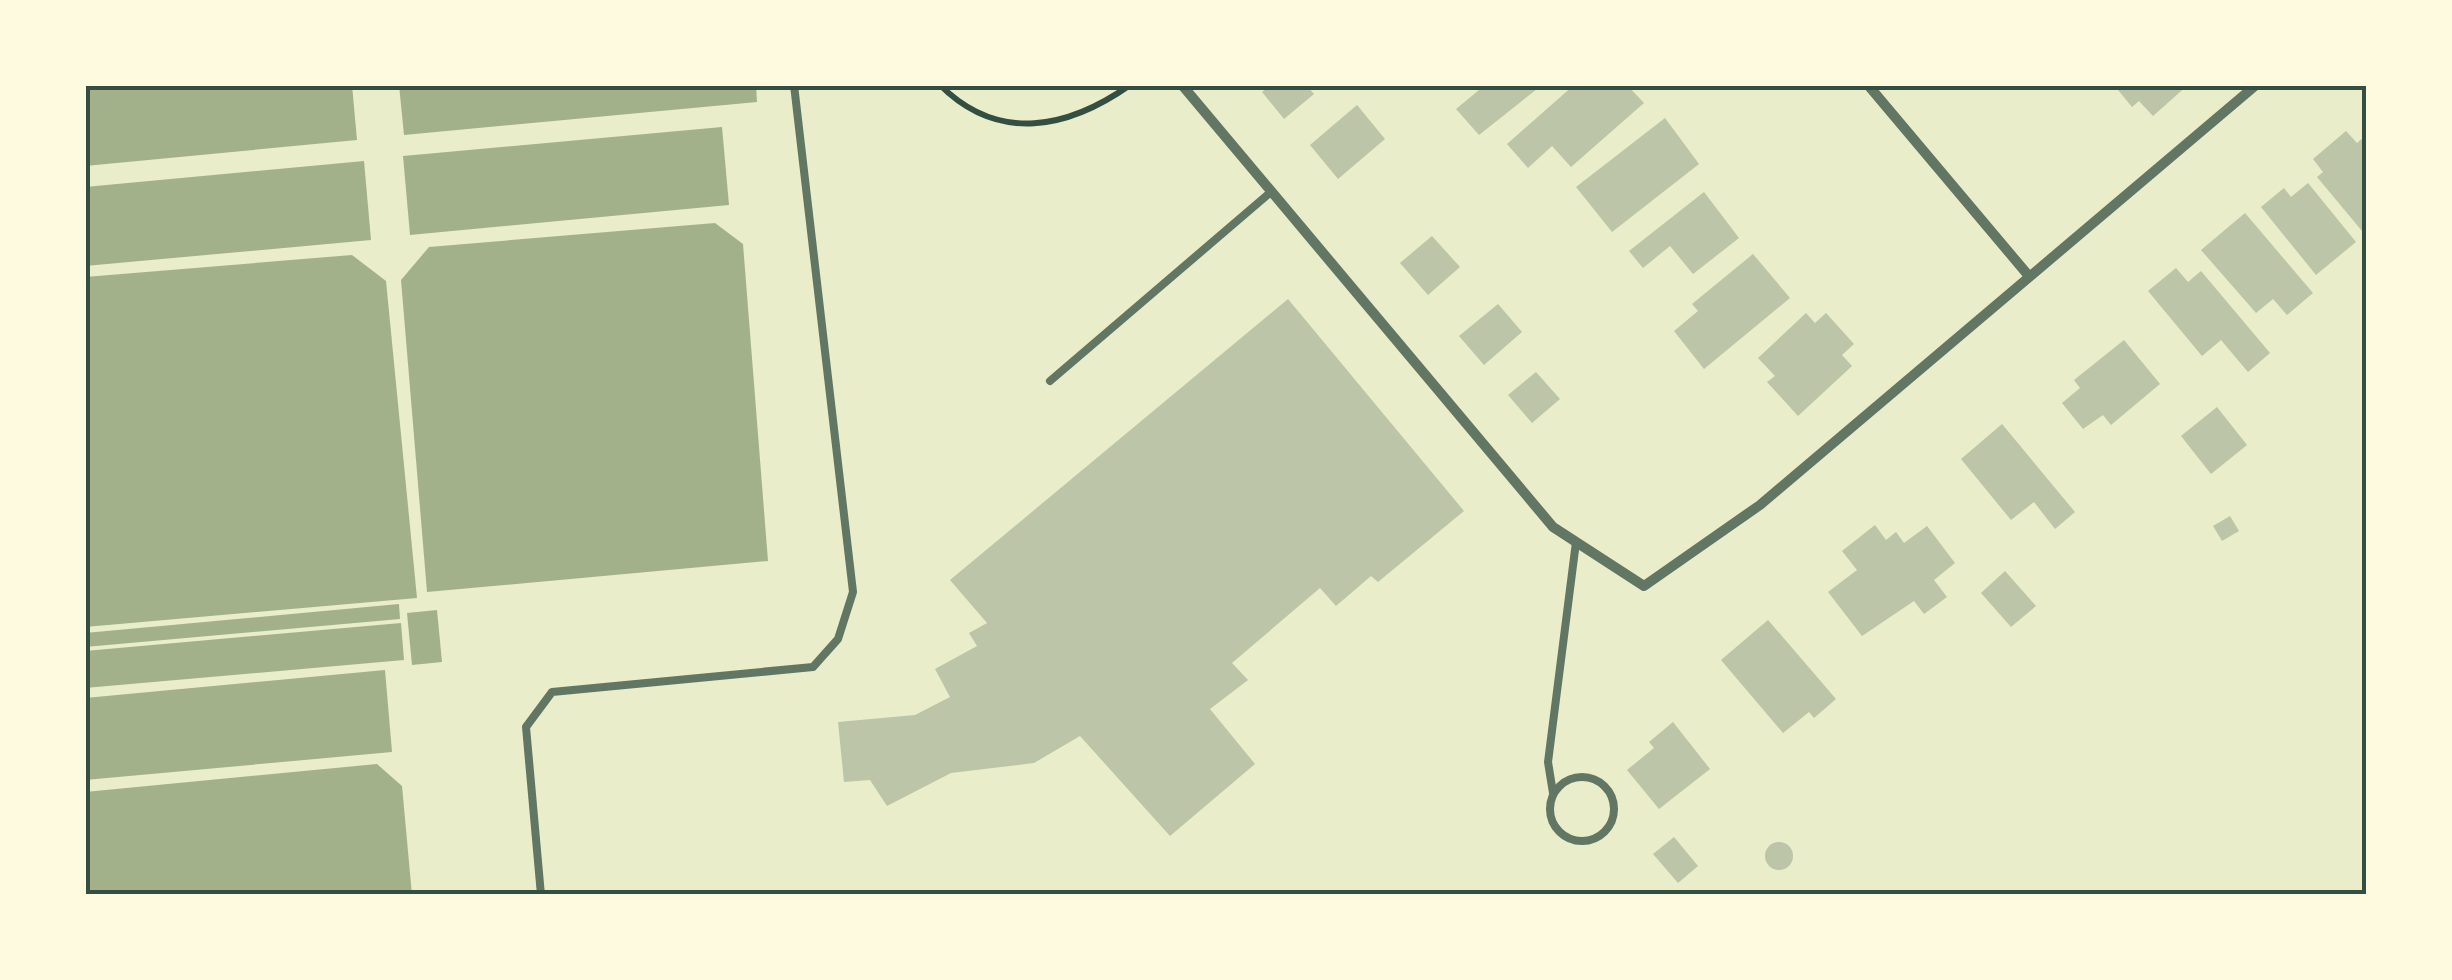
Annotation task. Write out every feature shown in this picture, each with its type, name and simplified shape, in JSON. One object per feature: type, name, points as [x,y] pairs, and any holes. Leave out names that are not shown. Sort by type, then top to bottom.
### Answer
[{"type":"street","points":[[1182,85],[1554,527],[1644,586],[1760,505],[2256,85]]},
{"type":"street","points":[[1868,85],[2028,276]]},
{"type":"lane","points":[[541,895],[526,728],[552,692],[813,668],[838,639],[853,592],[794,85]]},
{"type":"lane","points":[[1050,381],[1272,192]]},
{"type":"lane","points":[[1553,793],[1573,778],[1597,781],[1613,800],[1610,824],[1592,840],[1566,838],[1551,818],[1553,793],[1548,762],[1576,542]]},
{"type":"path","points":[[940,85],[978,112],[1030,124],[1065,121],[1095,110],[1130,85]]},
{"type":"shaded area","points":[[85,85],[352,85],[357,140],[85,166]]},
{"type":"shaded area","points":[[399,85],[756,85],[757,102],[404,135]]},
{"type":"shaded area","points":[[722,127],[729,205],[410,235],[403,156]]},
{"type":"shaded area","points":[[364,161],[371,240],[85,266],[85,187]]},
{"type":"shaded area","points":[[715,223],[743,244],[768,561],[427,592],[401,280],[429,247]]},
{"type":"shaded area","points":[[352,255],[386,281],[417,598],[85,627],[85,277]]},
{"type":"shaded area","points":[[399,604],[400,619],[85,647],[85,633]]},
{"type":"shaded area","points":[[437,610],[442,662],[412,665],[407,613]]},
{"type":"shaded area","points":[[401,623],[404,660],[85,688],[85,651]]},
{"type":"shaded area","points":[[385,670],[392,752],[85,780],[85,698]]},
{"type":"shaded area","points":[[377,764],[402,786],[412,895],[85,895],[85,792]]},
{"type":"building","points":[[1270,85],[1306,85],[1314,94],[1284,119],[1262,92]]},
{"type":"building","points":[[1485,85],[1542,85],[1479,135],[1456,109]]},
{"type":"building","points":[[1574,85],[1627,85],[1644,103],[1571,167],[1552,146],[1528,168],[1507,144]]},
{"type":"building","points":[[2114,85],[2188,85],[2153,116],[2139,101],[2132,107]]},
{"type":"building","points":[[1357,105],[1385,139],[1338,179],[1310,145]]},
{"type":"building","points":[[1665,118],[1699,164],[1612,232],[1576,187]]},
{"type":"building","points":[[2346,131],[2357,143],[2364,137],[2367,141],[2367,237],[2317,177],[2323,172],[2313,159]]},
{"type":"building","points":[[2308,183],[2356,242],[2316,275],[2261,207],[2284,188],[2291,197]]},
{"type":"building","points":[[1704,192],[1739,238],[1693,274],[1670,246],[1643,268],[1629,251]]},
{"type":"building","points":[[2245,213],[2313,293],[2287,315],[2273,299],[2256,313],[2201,250]]},
{"type":"building","points":[[1432,236],[1460,267],[1428,295],[1400,263]]},
{"type":"building","points":[[1753,254],[1790,298],[1704,369],[1674,331],[1698,311],[1692,304]]},
{"type":"building","points":[[2176,268],[2188,282],[2201,271],[2270,353],[2248,372],[2221,340],[2202,356],[2148,291]]},
{"type":"building","points":[[1288,299],[1464,511],[1378,582],[1371,576],[1336,606],[1320,588],[1232,663],[1248,680],[1210,709],[1255,764],[1170,836],[1080,736],[1034,763],[951,773],[887,806],[870,780],[844,782],[838,722],[915,715],[950,697],[935,669],[977,646],[969,633],[987,623],[950,580]]},
{"type":"building","points":[[1498,304],[1522,332],[1484,365],[1459,336]]},
{"type":"building","points":[[1806,313],[1815,323],[1826,313],[1854,344],[1842,355],[1852,366],[1798,416],[1767,382],[1775,376],[1758,358]]},
{"type":"building","points":[[2124,340],[2160,384],[2111,425],[2103,415],[2083,429],[2062,403],[2080,388],[2074,380]]},
{"type":"building","points":[[1536,372],[1560,399],[1532,423],[1508,395]]},
{"type":"building","points":[[2217,407],[2247,445],[2211,474],[2181,436]]},
{"type":"building","points":[[2002,424],[2075,512],[2055,529],[2034,502],[2011,520],[1961,459]]},
{"type":"building","points":[[2230,516],[2239,531],[2222,541],[2213,526]]},
{"type":"building","points":[[1875,525],[1886,540],[1896,532],[1904,543],[1927,526],[1955,563],[1934,580],[1947,597],[1924,614],[1914,601],[1862,636],[1828,592],[1857,570],[1842,551]]},
{"type":"building","points":[[2005,571],[2036,606],[2011,627],[1981,593]]},
{"type":"building","points":[[1768,620],[1836,699],[1814,718],[1809,712],[1783,733],[1721,660]]},
{"type":"building","points":[[1673,722],[1710,769],[1659,809],[1627,770],[1654,748],[1649,742]]},
{"type":"building","points":[[1674,837],[1698,866],[1678,883],[1653,854]]},
{"type":"building","points":[[1779,842],[1789,846],[1793,856],[1789,866],[1779,870],[1769,866],[1765,856],[1769,846]]}]
